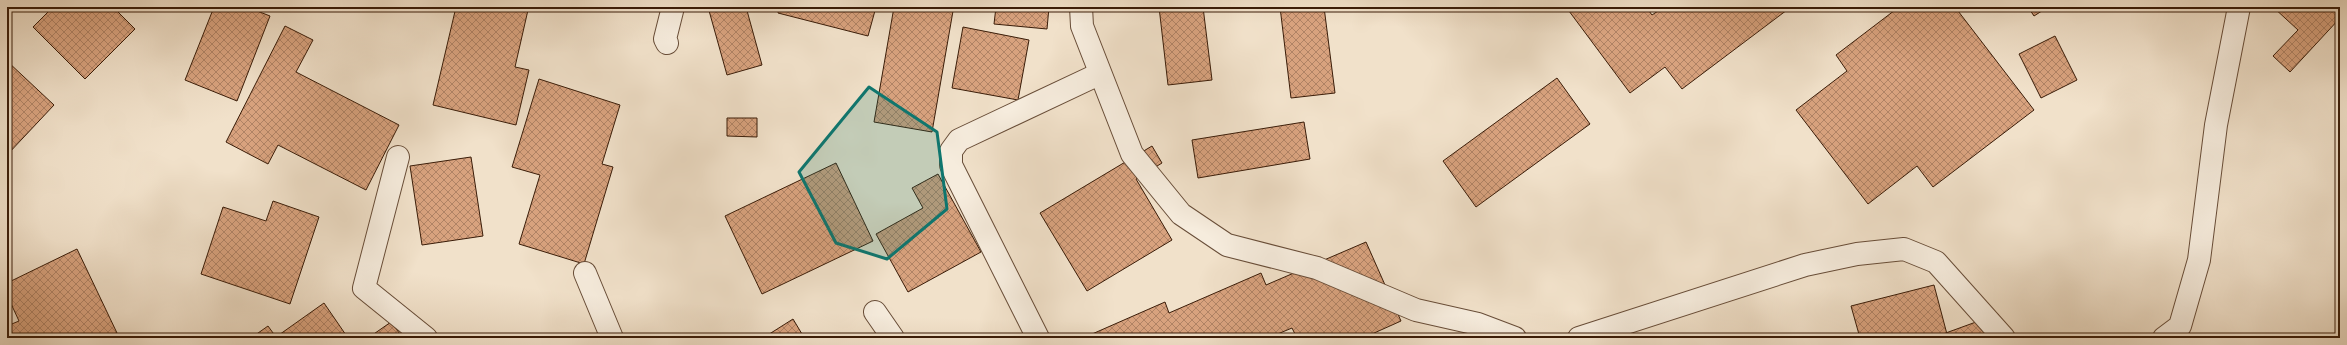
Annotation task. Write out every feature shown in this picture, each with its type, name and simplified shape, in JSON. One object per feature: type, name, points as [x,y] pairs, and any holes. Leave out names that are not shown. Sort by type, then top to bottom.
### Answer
[{"type":"street","points":[[667,43],[666,39],[673,7]]},
{"type":"street","points":[[1081,7],[1082,26],[1132,154],[1181,214],[1227,245],[1317,268],[1416,310],[1478,324],[1515,338]]},
{"type":"street","points":[[2175,334],[2199,260],[2216,124],[2239,7]]},
{"type":"street","points":[[1038,338],[951,165],[951,152],[959,140],[1100,74]]},
{"type":"street","points":[[398,157],[364,288],[426,338]]},
{"type":"street","points":[[1579,338],[1805,265],[1856,254],[1904,250],[1936,262],[2004,338]]},
{"type":"street","points":[[585,273],[612,338]]},
{"type":"street","points":[[875,312],[893,338]]},
{"type":"highlighted area","points":[[869,87],[937,132],[947,209],[887,259],[836,243],[799,172]]},
{"type":"building","points":[[53,7],[113,7],[135,29],[85,79],[33,27]]},
{"type":"building","points":[[214,7],[247,7],[270,16],[237,101],[185,80]]},
{"type":"building","points":[[456,7],[515,7],[528,10],[515,67],[529,70],[516,125],[433,105]]},
{"type":"building","points":[[708,7],[746,7],[762,65],[727,75]]},
{"type":"building","points":[[779,7],[876,7],[868,36],[778,13]]},
{"type":"building","points":[[894,7],[929,7],[953,11],[932,132],[874,122]]},
{"type":"building","points":[[996,7],[1049,7],[1047,29],[994,24]]},
{"type":"building","points":[[1159,7],[1203,7],[1212,80],[1168,85]]},
{"type":"building","points":[[1280,7],[1324,7],[1335,93],[1291,98]]},
{"type":"building","points":[[1566,7],[1646,7],[1652,15],[1664,7],[1791,7],[1682,89],[1665,67],[1630,93]]},
{"type":"building","points":[[1899,7],[1955,7],[2034,110],[1933,187],[1917,166],[1868,204],[1796,110],[1847,71],[1836,55]]},
{"type":"building","points":[[2028,7],[2048,7],[2034,16]]},
{"type":"building","points":[[2273,7],[2340,7],[2340,18],[2290,72],[2273,56],[2298,30]]},
{"type":"building","points":[[285,26],[313,40],[296,72],[399,125],[366,190],[278,145],[268,164],[226,142]]},
{"type":"building","points":[[963,27],[1029,40],[1018,100],[952,88]]},
{"type":"building","points":[[2055,36],[2077,80],[2041,98],[2019,54]]},
{"type":"building","points":[[7,61],[54,105],[7,155]]},
{"type":"building","points":[[1557,78],[1590,124],[1476,207],[1443,161]]},
{"type":"building","points":[[539,79],[620,105],[602,164],[613,167],[584,264],[519,244],[540,175],[512,167]]},
{"type":"building","points":[[727,118],[757,118],[757,137],[727,136]]},
{"type":"building","points":[[1304,122],[1310,159],[1198,178],[1192,140]]},
{"type":"building","points":[[1152,146],[1162,163],[1136,179],[1172,240],[1087,291],[1040,213]]},
{"type":"building","points":[[471,157],[483,236],[422,245],[410,166]]},
{"type":"building","points":[[836,163],[873,241],[762,294],[725,216]]},
{"type":"building","points":[[938,174],[981,252],[908,292],[876,234],[923,208],[912,188]]},
{"type":"building","points":[[273,201],[319,217],[290,304],[201,274],[223,207],[266,221]]},
{"type":"building","points":[[1366,242],[1401,321],[1363,338],[1297,338],[1292,328],[1268,338],[1083,338],[1165,302],[1169,313],[1261,273],[1266,285]]},
{"type":"building","points":[[77,249],[117,333],[107,338],[7,338],[7,326],[19,321],[7,295],[7,283]]},
{"type":"building","points":[[1934,285],[1948,338],[1860,338],[1851,306]]},
{"type":"building","points":[[324,303],[348,338],[251,338],[268,326],[276,337]]},
{"type":"building","points":[[1998,314],[2007,338],[1944,338],[1943,334]]},
{"type":"building","points":[[793,319],[802,334],[795,338],[763,338]]},
{"type":"building","points":[[391,322],[403,338],[368,338]]}]
